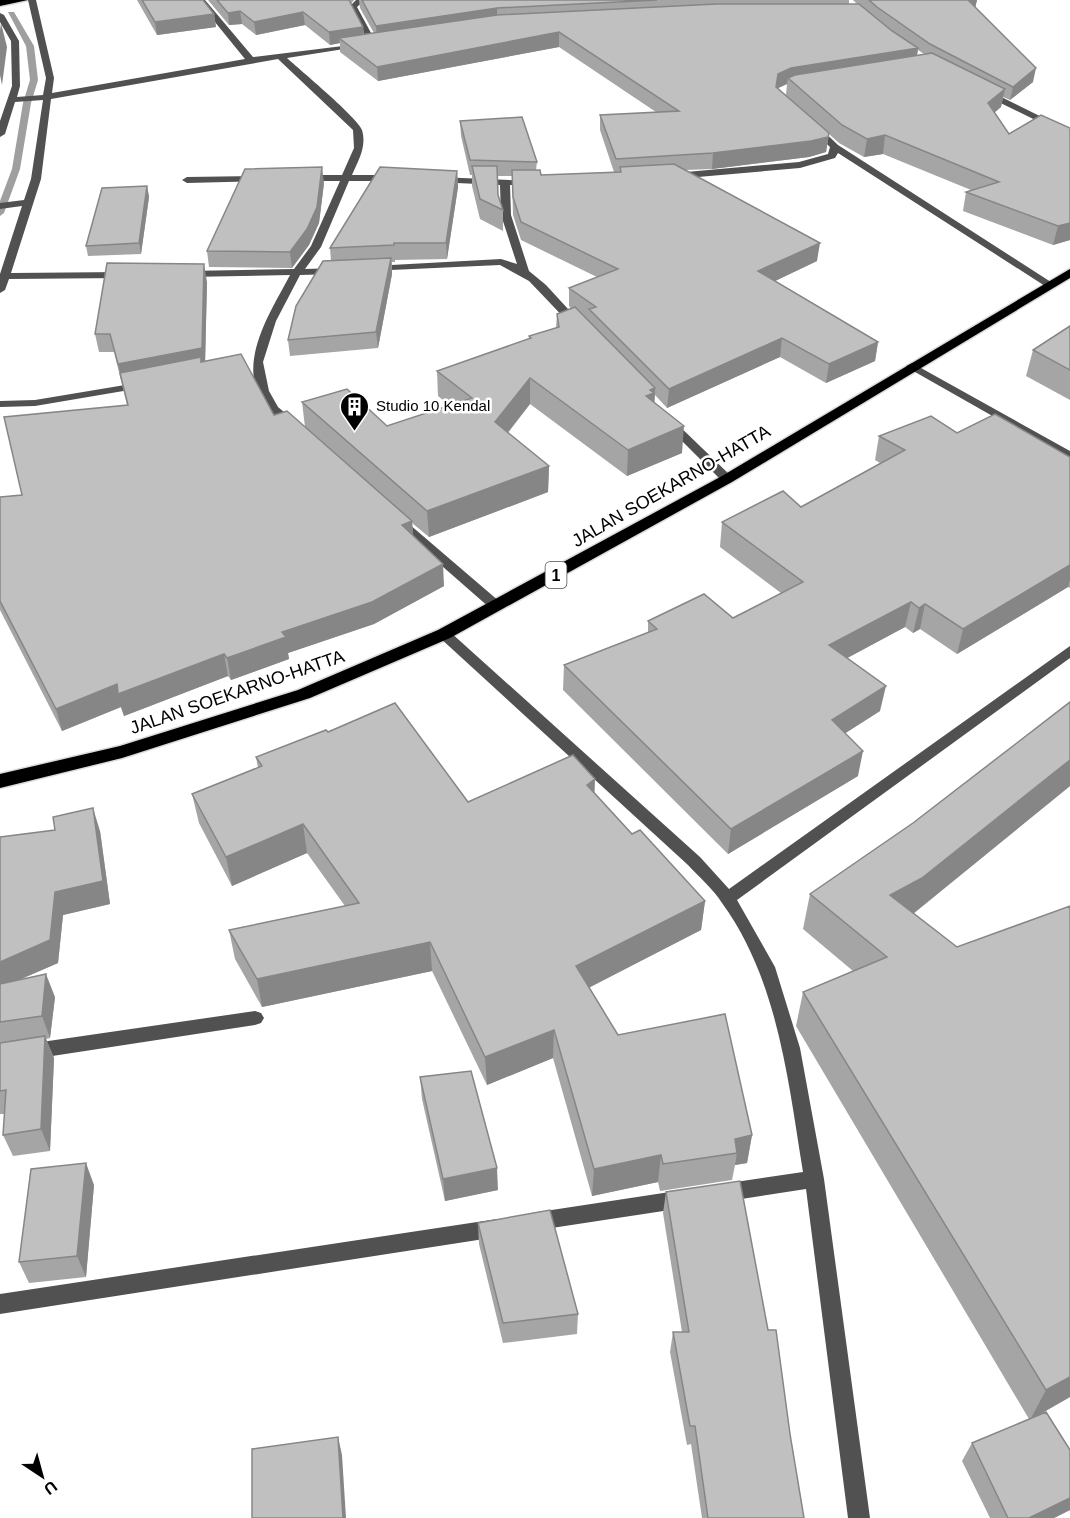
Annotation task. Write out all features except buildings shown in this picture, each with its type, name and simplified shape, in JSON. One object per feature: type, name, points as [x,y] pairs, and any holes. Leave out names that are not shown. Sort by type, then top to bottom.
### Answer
[{"type":"highway","points":[[0,3],[19,1]]},
{"type":"highway","name":"JALAN SOEKARNO-HATTA","points":[[0,781],[123,752],[303,694],[444,634],[495,605],[540,584],[727,478],[1070,273]]},
{"type":"street","points":[[0,290],[36,179],[50,78],[32,0]]},
{"type":"street","points":[[201,0],[250,60]]},
{"type":"street","points":[[361,0],[353,7],[374,44]]},
{"type":"street","points":[[0,15],[15,41],[16,86],[16,100],[0,134]]},
{"type":"street","points":[[16,100],[36,99],[250,60],[385,43]]},
{"type":"street","points":[[280,56],[357,129],[359,148],[316,247],[296,273],[252,363],[273,409],[305,438]]},
{"type":"street","points":[[974,86],[1070,134]]},
{"type":"street","points":[[806,120],[835,147],[1049,284]]},
{"type":"street","points":[[667,177],[800,165],[832,156],[835,147]]},
{"type":"street","points":[[187,180],[267,178]]},
{"type":"street","points":[[289,178],[404,179]]},
{"type":"street","points":[[427,179],[537,183]]},
{"type":"street","points":[[505,182],[506,215],[524,271]]},
{"type":"street","points":[[0,206],[28,202]]},
{"type":"street","points":[[176,274],[296,273],[501,262],[524,271],[581,329]]},
{"type":"street","points":[[4,276],[140,275]]},
{"type":"street","points":[[912,366],[1070,456]]},
{"type":"street","points":[[0,404],[35,403],[156,382]]},
{"type":"street","points":[[658,410],[727,478]]},
{"type":"street","points":[[389,513],[495,605]]},
{"type":"street","points":[[444,634],[694,861],[728,898],[766,967],[791,1048],[814,1179],[859,1518]]},
{"type":"street","points":[[728,898],[1070,651]]},
{"type":"street","points":[[0,1056],[255,1018]]},
{"type":"street","points":[[0,1304],[814,1179]]},
{"type":"waterway","points":[[0,213],[16,169],[27,103],[34,80],[30,46],[11,14]]},
{"type":"place","name":"Studio 10 Kendal","points":[[355,432]]}]
